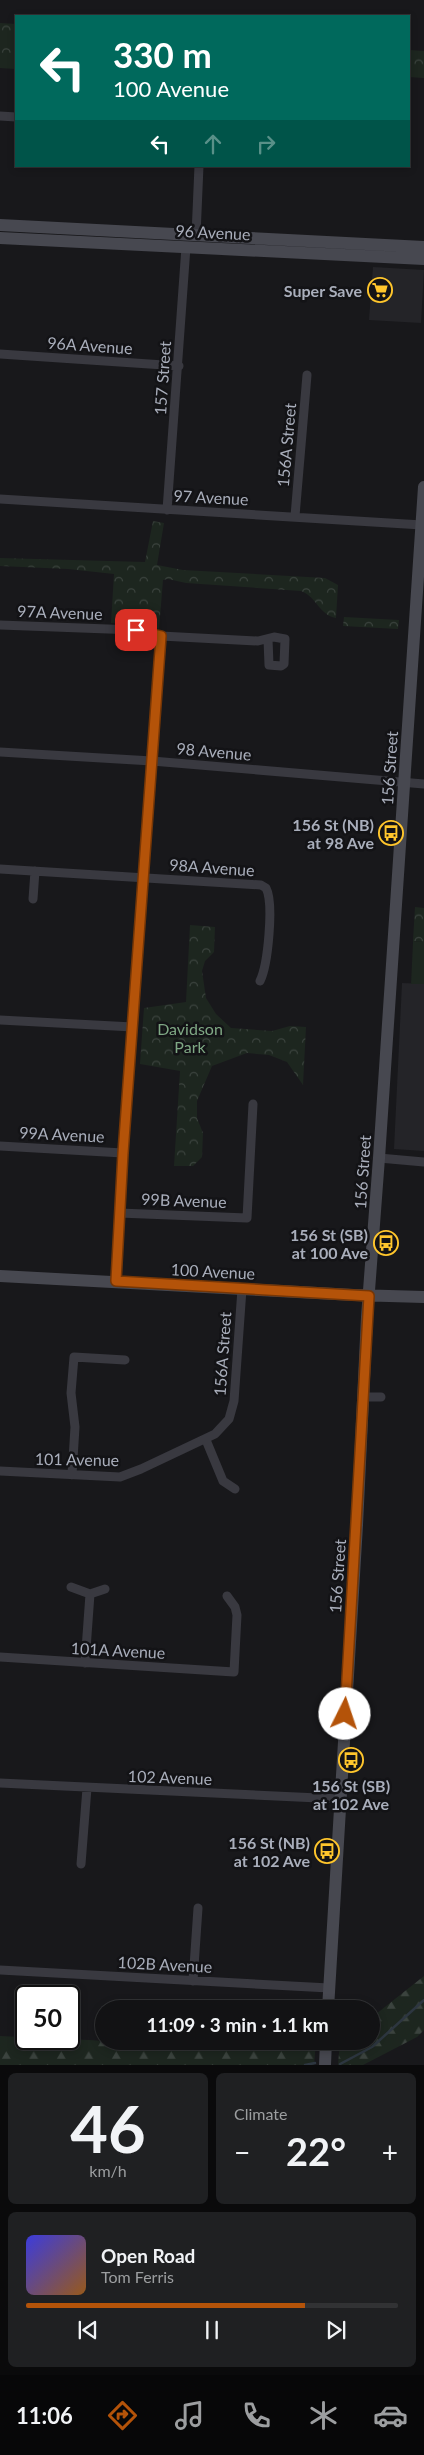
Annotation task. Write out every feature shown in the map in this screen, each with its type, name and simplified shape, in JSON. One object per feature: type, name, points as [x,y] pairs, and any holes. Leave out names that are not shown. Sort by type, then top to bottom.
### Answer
[{"type":"main road","name":"96 Avenue","points":[[0,225],[424,247]]},
{"type":"main road","points":[[124,244],[147,240],[186,241],[192,240],[196,235]]},
{"type":"main road","name":"96 Avenue","points":[[0,238],[424,260]]},
{"type":"main road","name":"156 Street","points":[[328,2000],[357,1525],[362,1397],[424,487]]},
{"type":"main road","name":"100 Avenue","points":[[0,1276],[369,1296],[424,1297]]},
{"type":"main road","points":[[325,2065],[326,2050]]},
{"type":"street","points":[[0,116],[15,117]]},
{"type":"street","points":[[196,235],[199,167]]},
{"type":"street","name":"157 Street","points":[[167,510],[186,248]]},
{"type":"street","name":"96A Avenue","points":[[0,354],[178,366]]},
{"type":"street","name":"156A Street","points":[[295,516],[307,375]]},
{"type":"street","name":"97 Avenue","points":[[0,500],[422,525]]},
{"type":"street","name":"97A Avenue","points":[[0,625],[136,630],[161,636],[258,641],[268,639]]},
{"type":"street","points":[[116,1281],[123,1153],[161,636]]},
{"type":"street","name":"98 Avenue","points":[[0,752],[152,761],[405,784],[424,784]]},
{"type":"street","name":"98A Avenue","points":[[0,869],[253,883],[266,888],[270,906],[264,971],[260,981]]},
{"type":"street","points":[[34,899],[35,871]]},
{"type":"street","points":[[0,1020],[58,1020],[132,1027]]},
{"type":"street","name":"99B Avenue","points":[[119,1213],[247,1218],[253,1104]]},
{"type":"street","name":"99A Avenue","points":[[0,1146],[123,1153]]},
{"type":"street","points":[[379,1158],[424,1162]]},
{"type":"street","name":"156A Street","points":[[206,1440],[225,1425],[231,1415],[234,1401],[242,1289]]},
{"type":"street","points":[[72,1475],[75,1427],[71,1393],[74,1357],[125,1360]]},
{"type":"street","points":[[362,1397],[380,1397]]},
{"type":"street","points":[[206,1440],[224,1480],[235,1489]]},
{"type":"street","name":"101 Avenue","points":[[0,1471],[124,1476],[206,1440]]},
{"type":"street","points":[[71,1587],[90,1594],[105,1589]]},
{"type":"street","points":[[85,1664],[90,1594]]},
{"type":"street","name":"101A Avenue","points":[[0,1657],[85,1664],[234,1672],[237,1615],[235,1606],[227,1596]]},
{"type":"street","name":"102 Avenue","points":[[0,1783],[340,1799]]},
{"type":"street","points":[[81,1864],[86,1788]]},
{"type":"street","points":[[193,1980],[198,1908]]},
{"type":"street","name":"102B Avenue","points":[[0,1970],[329,1988]]},
{"type":"shaded area","points":[[373,267],[424,270],[421,323],[369,320]]},
{"type":"shaded area","points":[[402,983],[424,984],[424,1151],[394,1149]]},
{"type":"green space","points":[[0,23],[15,24],[15,69],[0,68]]},
{"type":"green space","points":[[410,50],[424,51],[424,78],[410,77]]},
{"type":"green space","points":[[153,521],[164,523],[157,565],[183,570],[325,578],[338,585],[336,618],[322,610],[311,597],[301,591],[186,583],[168,579],[163,580],[159,629],[146,625],[111,623],[114,574],[68,569],[0,566],[0,558],[145,562]]},
{"type":"green space","points":[[344,617],[399,620],[398,629],[343,626]]},
{"type":"green space","points":[[415,907],[424,908],[424,942],[413,941]]},
{"type":"green space","name":"Davidson Park","points":[[190,925],[215,927],[214,952],[205,961],[202,971],[206,998],[216,1014],[231,1028],[272,1031],[290,1026],[306,1027],[303,1085],[287,1062],[269,1055],[247,1053],[212,1066],[197,1101],[197,1118],[203,1133],[202,1157],[193,1166],[174,1166],[180,1071],[140,1064],[144,1008],[186,1002]]},
{"type":"green space","points":[[413,941],[424,942],[424,984],[411,984]]},
{"type":"green space","points":[[424,1976],[424,2030],[417,2037],[363,2065],[338,2065],[339,2050],[380,2050],[380,2011]]},
{"type":"green space","points":[[0,2036],[15,2037],[15,2050],[80,2050],[80,2040],[95,2040],[95,2050],[315,2050],[314,2065],[0,2065]]},
{"type":"waterway","points":[[340,2064],[372,2047],[424,2000]]},
{"type":"waterway","points":[[305,2065],[315,2063]]},
{"type":"place","name":"Super Save","points":[[380,290]]},
{"type":"place","name":"156 St (NB) at 98 Ave","points":[[391,833]]},
{"type":"place","name":"156 St (SB) at 100 Ave","points":[[386,1243]]},
{"type":"place","name":"156 St (SB) at 102 Ave","points":[[351,1760]]},
{"type":"place","name":"156 St (NB) at 102 Ave","points":[[327,1851]]},
{"type":"route","points":[[136,630],[152,632],[161,636],[123,1153],[116,1281],[369,1296],[366,1317],[357,1525],[345,1714]]}]
